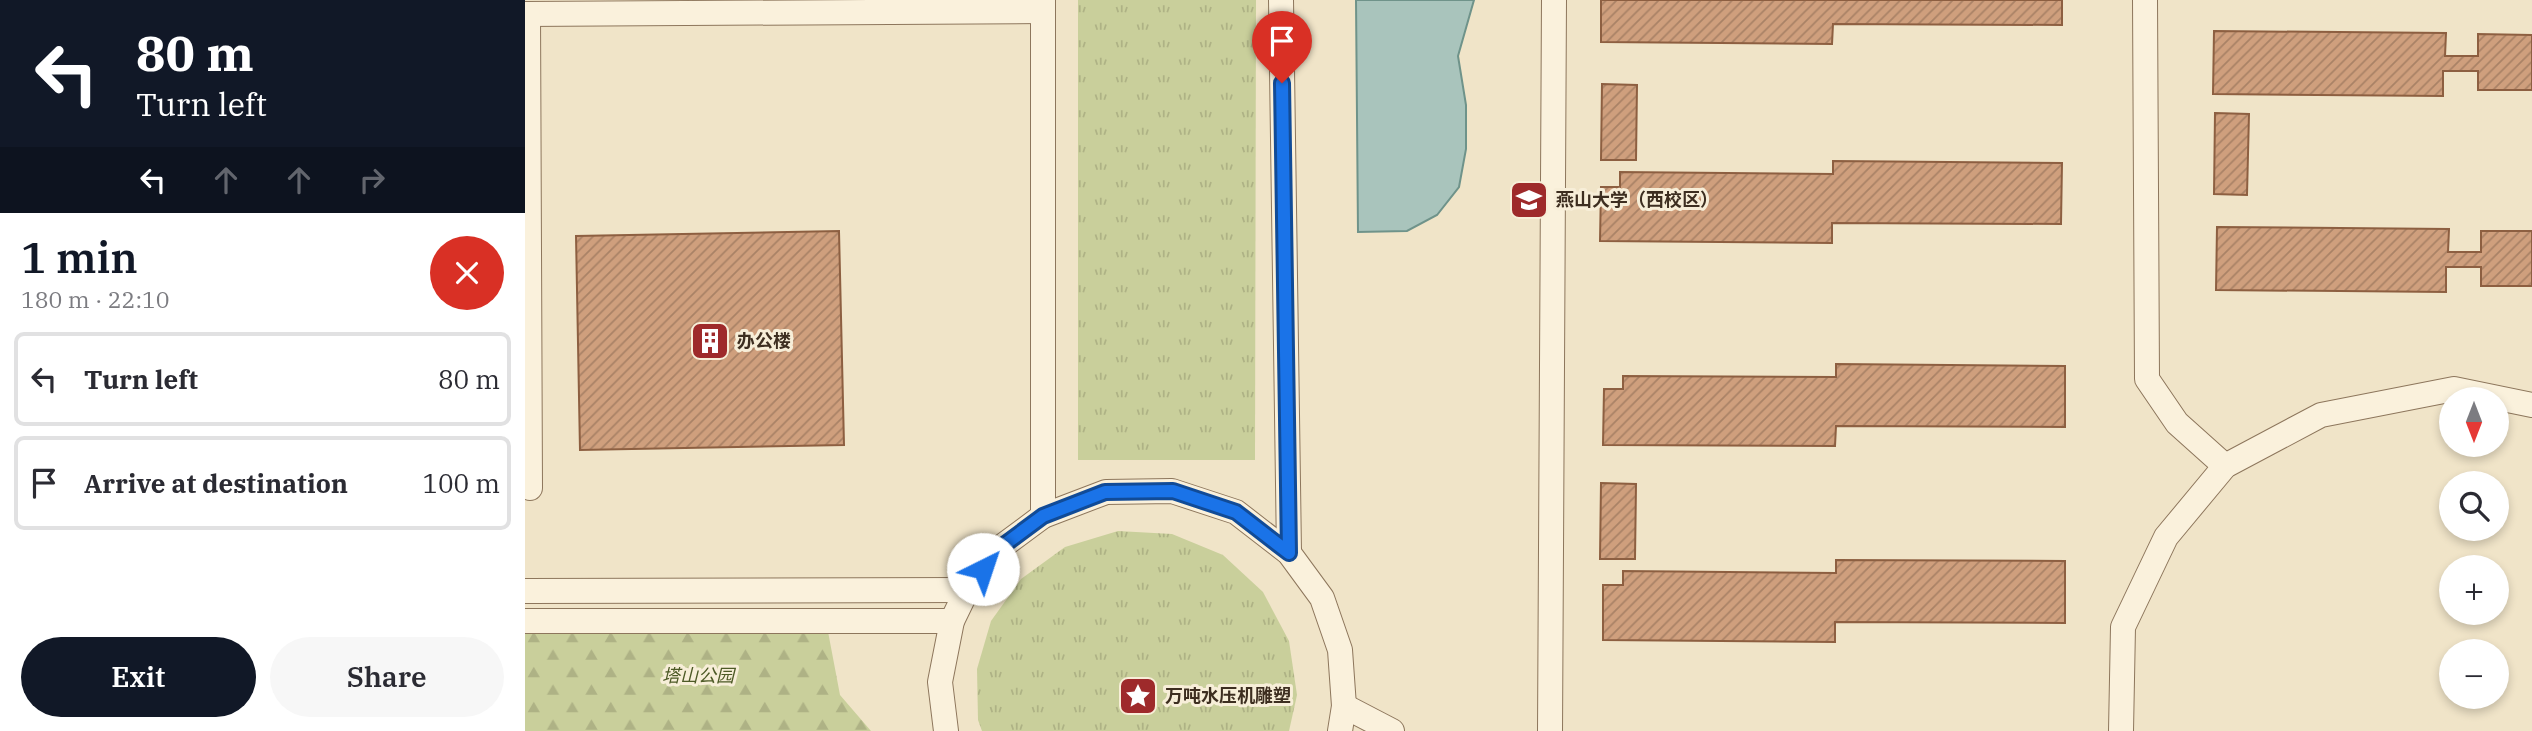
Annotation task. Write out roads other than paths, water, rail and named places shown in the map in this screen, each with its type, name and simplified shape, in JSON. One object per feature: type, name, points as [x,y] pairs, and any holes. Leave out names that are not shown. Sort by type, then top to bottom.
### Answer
[{"type":"street","points":[[1281,0],[1289,553]]},
{"type":"street","points":[[1551,731],[1554,0]]},
{"type":"street","points":[[2145,0],[2147,379],[2177,423],[2225,466]]},
{"type":"street","points":[[530,488],[527,14],[1043,6],[1043,516]]},
{"type":"street","points":[[2121,731],[2123,626],[2166,537],[2225,466],[2321,415],[2454,389],[2532,405]]},
{"type":"street","points":[[946,731],[940,682],[952,621],[967,590],[1000,548],[1043,516],[1105,492],[1173,491],[1236,512],[1289,553],[1322,598],[1340,650],[1344,706],[1340,731]]},
{"type":"street","points":[[525,591],[967,590]]},
{"type":"street","points":[[525,621],[952,621]]},
{"type":"street","points":[[1344,706],[1392,731]]},
{"type":"water","points":[[1356,0],[1474,0],[1458,56],[1466,105],[1466,149],[1459,187],[1437,215],[1407,231],[1358,232]]},
{"type":"place","name":"燕山大学（西校区）","points":[[1529,200]]},
{"type":"place","name":"办公楼","points":[[710,341]]},
{"type":"place","name":"万吨水压机雕塑","points":[[1138,696]]},
{"type":"park label","name":"塔山公园","points":[[698,676]]}]
